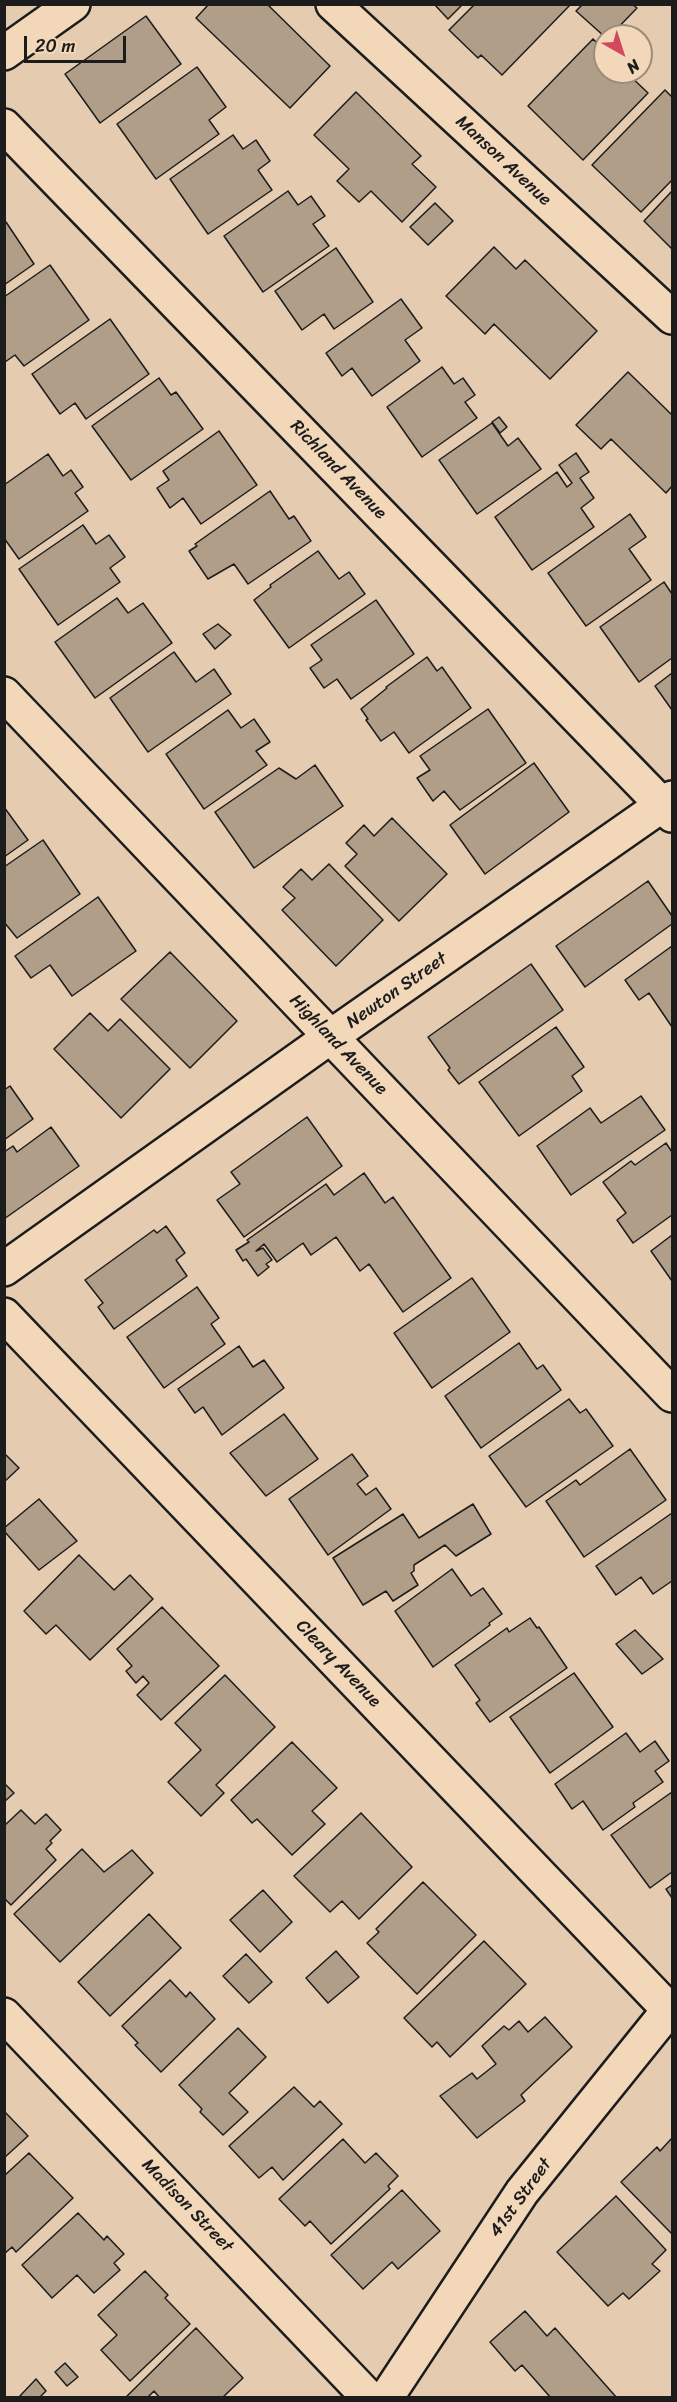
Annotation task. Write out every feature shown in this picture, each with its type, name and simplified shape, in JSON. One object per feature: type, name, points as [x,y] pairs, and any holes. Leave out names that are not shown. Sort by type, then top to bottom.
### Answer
[{"type":"street","points":[[4,53],[73,4]]},
{"type":"street","name":"Manson Avenue","points":[[333,4],[672,317]]},
{"type":"street","name":"Richland Avenue","points":[[4,126],[669,806]]},
{"type":"street","name":"Highland Avenue","points":[[4,694],[672,1395]]},
{"type":"street","name":"Newton Street","points":[[4,1269],[330,1037],[669,806]]},
{"type":"street","name":"Cleary Avenue","points":[[4,1315],[671,2010]]},
{"type":"street","name":"41st Street","points":[[386,2397],[522,2192],[671,2010]]},
{"type":"street","name":"Madison Street","points":[[4,2015],[369,2397]]},
{"type":"building","points":[[209,4],[267,4],[330,66],[290,108],[196,18]]},
{"type":"building","points":[[434,4],[463,4],[448,19]]},
{"type":"building","points":[[475,4],[571,4],[502,75],[481,55],[478,58],[449,30]]},
{"type":"building","points":[[583,4],[632,4],[637,8],[622,24],[593,24],[593,26],[576,11]]},
{"type":"building","points":[[146,16],[181,64],[100,123],[65,74]]},
{"type":"building","points":[[593,39],[593,84],[639,84],[648,93],[583,160],[528,106]]},
{"type":"building","points":[[197,67],[226,107],[209,120],[219,134],[156,179],[117,124]]},
{"type":"building","points":[[665,90],[672,97],[672,180],[641,212],[592,165]]},
{"type":"building","points":[[356,92],[421,156],[412,164],[436,187],[402,222],[371,191],[359,202],[337,181],[349,169],[314,135]]},
{"type":"building","points":[[233,135],[243,149],[256,140],[270,161],[258,170],[272,190],[208,234],[170,179]]},
{"type":"building","points":[[288,191],[298,205],[311,196],[325,216],[313,224],[329,246],[263,292],[224,236]]},
{"type":"building","points":[[672,191],[672,249],[644,221]]},
{"type":"building","points":[[435,203],[453,221],[428,245],[410,227]]},
{"type":"building","points":[[6,222],[34,264],[4,285],[4,223]]},
{"type":"building","points":[[494,247],[516,269],[525,260],[597,331],[550,379],[494,324],[485,334],[446,296]]},
{"type":"building","points":[[336,248],[373,302],[334,329],[324,314],[302,330],[275,291]]},
{"type":"building","points":[[50,265],[89,320],[24,366],[15,355],[5,362],[4,297]]},
{"type":"building","points":[[401,299],[422,328],[405,340],[420,361],[372,396],[352,368],[342,376],[326,353]]},
{"type":"building","points":[[110,319],[149,374],[86,419],[75,403],[60,414],[32,374]]},
{"type":"building","points":[[442,367],[454,384],[463,378],[475,395],[465,402],[477,418],[422,457],[387,407]]},
{"type":"building","points":[[628,372],[672,415],[672,486],[666,493],[611,439],[601,449],[576,425]]},
{"type":"building","points":[[159,378],[171,395],[176,392],[203,429],[131,480],[92,426]]},
{"type":"building","points":[[499,417],[507,427],[500,433],[492,422]]},
{"type":"building","points":[[492,423],[508,446],[518,438],[541,469],[477,514],[439,460]]},
{"type":"building","points":[[219,431],[257,485],[201,524],[183,498],[170,508],[157,488],[169,480],[163,471]]},
{"type":"building","points":[[576,453],[589,472],[580,478],[594,498],[581,508],[594,527],[532,570],[495,517],[557,472],[567,487],[572,483],[559,465]]},
{"type":"building","points":[[48,454],[63,476],[71,470],[83,487],[75,493],[88,511],[19,559],[4,538],[4,485]]},
{"type":"building","points":[[270,491],[289,519],[294,516],[311,541],[248,584],[234,564],[208,579],[189,551],[197,546],[195,544]]},
{"type":"building","points":[[630,514],[646,537],[629,549],[651,580],[586,626],[548,573]]},
{"type":"building","points":[[83,525],[96,544],[109,535],[125,557],[110,568],[120,582],[58,625],[19,569]]},
{"type":"building","points":[[318,551],[339,579],[349,572],[365,594],[289,648],[254,600],[271,587],[270,585]]},
{"type":"building","points":[[664,582],[672,594],[672,658],[639,682],[600,627]]},
{"type":"building","points":[[117,598],[128,613],[143,603],[172,643],[95,698],[55,642]]},
{"type":"building","points":[[376,600],[414,654],[351,699],[337,679],[324,688],[310,668],[322,660],[311,645]]},
{"type":"building","points":[[218,624],[231,635],[215,649],[203,634]]},
{"type":"building","points":[[174,652],[196,682],[214,669],[231,694],[148,752],[110,698]]},
{"type":"building","points":[[427,657],[437,671],[442,667],[471,708],[409,753],[394,732],[381,741],[361,709],[386,687]]},
{"type":"building","points":[[672,673],[672,710],[655,686]]},
{"type":"building","points":[[488,709],[526,763],[460,810],[444,791],[433,801],[417,778],[430,770],[420,756]]},
{"type":"building","points":[[228,710],[241,728],[254,719],[270,742],[256,751],[267,765],[204,809],[166,754]]},
{"type":"building","points":[[534,763],[569,812],[485,874],[450,825]]},
{"type":"building","points":[[315,765],[343,806],[254,868],[215,812],[279,768],[296,779]]},
{"type":"building","points":[[4,807],[28,840],[4,857]]},
{"type":"building","points":[[392,818],[447,874],[399,921],[345,866],[357,854],[346,843],[364,825],[374,836]]},
{"type":"building","points":[[43,840],[80,894],[17,938],[4,922],[4,867]]},
{"type":"building","points":[[329,864],[383,920],[336,966],[282,910],[295,898],[283,887],[301,869],[312,880]]},
{"type":"building","points":[[648,881],[672,916],[672,924],[585,987],[556,946]]},
{"type":"building","points":[[98,897],[136,951],[72,996],[50,965],[31,978],[15,956]]},
{"type":"building","points":[[672,946],[672,1027],[649,993],[639,1000],[625,980]]},
{"type":"building","points":[[170,952],[237,1021],[190,1068],[121,999]]},
{"type":"building","points":[[531,964],[563,1010],[459,1084],[428,1037]]},
{"type":"building","points":[[90,1013],[108,1031],[120,1019],[170,1069],[121,1118],[54,1049]]},
{"type":"building","points":[[556,1027],[584,1067],[572,1076],[582,1091],[519,1136],[479,1082]]},
{"type":"building","points":[[10,1086],[33,1119],[4,1140],[4,1090]]},
{"type":"building","points":[[641,1096],[665,1130],[571,1195],[537,1146],[590,1108],[601,1123]]},
{"type":"building","points":[[307,1117],[342,1166],[244,1237],[217,1200],[240,1184],[231,1172]]},
{"type":"building","points":[[51,1127],[79,1166],[4,1219],[4,1152],[13,1146],[17,1152]]},
{"type":"building","points":[[666,1143],[672,1152],[672,1215],[633,1243],[617,1220],[626,1213],[603,1182],[631,1161],[635,1165]]},
{"type":"building","points":[[364,1173],[385,1203],[393,1197],[451,1278],[403,1312],[369,1264],[360,1271],[336,1237],[311,1255],[303,1243],[277,1262],[264,1244],[256,1251],[263,1248],[272,1260],[266,1264],[269,1267],[258,1276],[246,1259],[243,1261],[236,1250],[249,1242],[247,1240],[326,1184],[334,1195]]},
{"type":"building","points":[[166,1226],[185,1253],[176,1260],[187,1276],[114,1329],[98,1307],[103,1303],[85,1280],[154,1230],[157,1233]]},
{"type":"building","points":[[672,1235],[672,1281],[651,1251]]},
{"type":"building","points":[[472,1278],[510,1332],[432,1388],[394,1333]]},
{"type":"building","points":[[197,1287],[219,1318],[211,1324],[225,1344],[164,1388],[127,1337]]},
{"type":"building","points":[[519,1343],[537,1369],[543,1365],[561,1390],[481,1448],[445,1396]]},
{"type":"building","points":[[239,1346],[253,1367],[264,1360],[284,1388],[222,1435],[203,1407],[195,1413],[178,1389]]},
{"type":"building","points":[[569,1399],[580,1413],[586,1409],[613,1446],[526,1507],[489,1456]]},
{"type":"building","points":[[284,1414],[318,1459],[266,1496],[230,1453]]},
{"type":"building","points":[[630,1449],[666,1500],[584,1557],[546,1501],[576,1480],[580,1485]]},
{"type":"building","points":[[4,1453],[19,1468],[4,1482]]},
{"type":"building","points":[[352,1454],[368,1476],[357,1484],[366,1495],[376,1488],[391,1509],[328,1555],[289,1499]]},
{"type":"building","points":[[39,1499],[77,1541],[39,1570],[4,1531],[4,1528]]},
{"type":"building","points":[[473,1504],[491,1534],[456,1556],[445,1545],[414,1565],[414,1571],[411,1573],[418,1585],[393,1601],[386,1591],[363,1605],[333,1558],[403,1514],[419,1538]]},
{"type":"building","points":[[672,1513],[672,1581],[653,1594],[641,1577],[616,1595],[596,1566]]},
{"type":"building","points":[[79,1555],[114,1590],[130,1575],[153,1599],[90,1660],[56,1625],[46,1634],[24,1611]]},
{"type":"building","points":[[452,1569],[471,1596],[483,1588],[502,1614],[433,1667],[395,1611]]},
{"type":"building","points":[[162,1607],[219,1666],[161,1720],[137,1695],[149,1683],[143,1676],[136,1683],[126,1671],[132,1666],[117,1649]]},
{"type":"building","points":[[530,1618],[537,1628],[539,1627],[567,1668],[490,1722],[476,1703],[480,1700],[455,1665],[507,1628],[509,1632]]},
{"type":"building","points":[[635,1630],[663,1659],[642,1674],[616,1644]]},
{"type":"building","points":[[574,1673],[613,1727],[550,1773],[510,1717]]},
{"type":"building","points":[[225,1675],[275,1727],[216,1785],[224,1793],[201,1816],[168,1782],[201,1750],[175,1723]]},
{"type":"building","points":[[626,1733],[640,1752],[655,1741],[669,1761],[655,1771],[663,1782],[633,1803],[635,1807],[603,1830],[583,1801],[572,1809],[555,1784]]},
{"type":"building","points":[[292,1742],[337,1788],[312,1811],[325,1824],[292,1855],[257,1819],[252,1823],[231,1800]]},
{"type":"building","points":[[4,1783],[14,1793],[4,1802]]},
{"type":"building","points":[[672,1792],[672,1872],[650,1888],[611,1835]]},
{"type":"building","points":[[21,1810],[35,1824],[46,1814],[61,1830],[50,1841],[52,1843],[46,1849],[56,1860],[11,1905],[4,1898],[4,1826]]},
{"type":"building","points":[[361,1813],[412,1867],[359,1919],[342,1901],[330,1912],[294,1876]]},
{"type":"building","points":[[82,1849],[104,1872],[132,1850],[153,1873],[60,1962],[14,1914]]},
{"type":"building","points":[[423,1882],[476,1935],[417,1994],[367,1943],[379,1932],[376,1929]]},
{"type":"building","points":[[672,1885],[672,1898],[666,1889]]},
{"type":"building","points":[[263,1890],[292,1922],[260,1952],[230,1920]]},
{"type":"building","points":[[149,1914],[181,1948],[110,2016],[78,1982]]},
{"type":"building","points":[[484,1941],[526,1984],[450,2057],[437,2042],[432,2047],[404,2018]]},
{"type":"building","points":[[336,1951],[359,1977],[328,2003],[306,1978]]},
{"type":"building","points":[[246,1954],[272,1982],[249,2003],[223,1976]]},
{"type":"building","points":[[170,1980],[186,1997],[190,1992],[215,2019],[161,2072],[135,2045],[138,2043],[122,2026]]},
{"type":"building","points":[[545,2017],[572,2047],[521,2095],[525,2101],[477,2138],[440,2096],[472,2073],[477,2079],[496,2064],[482,2046],[504,2026],[509,2030],[519,2021],[528,2032]]},
{"type":"building","points":[[238,2028],[266,2057],[229,2093],[248,2112],[223,2135],[200,2112],[202,2109],[179,2085]]},
{"type":"building","points":[[294,2087],[314,2107],[320,2101],[342,2124],[283,2180],[272,2167],[259,2178],[229,2146]]},
{"type":"building","points":[[4,2111],[28,2136],[4,2158]]},
{"type":"building","points":[[672,2138],[672,2234],[621,2182],[657,2147],[660,2151]]},
{"type":"building","points":[[343,2139],[365,2163],[376,2153],[398,2176],[388,2186],[390,2189],[331,2244],[310,2221],[305,2226],[279,2199]]},
{"type":"building","points":[[29,2153],[73,2198],[16,2252],[12,2247],[4,2254],[4,2176]]},
{"type":"building","points":[[402,2190],[440,2231],[398,2269],[392,2262],[363,2289],[331,2255]]},
{"type":"building","points":[[616,2196],[666,2250],[652,2264],[660,2271],[629,2299],[623,2293],[608,2306],[557,2252]]},
{"type":"building","points":[[78,2213],[104,2240],[107,2236],[124,2254],[114,2263],[120,2270],[94,2293],[77,2275],[52,2298],[22,2265]]},
{"type":"building","points":[[145,2271],[168,2295],[165,2298],[190,2324],[130,2381],[101,2350],[117,2335],[98,2315]]},
{"type":"building","points":[[525,2311],[547,2336],[555,2328],[617,2398],[551,2398],[522,2365],[515,2371],[490,2342]]},
{"type":"building","points":[[196,2328],[243,2378],[222,2398],[160,2398],[154,2391],[147,2398],[125,2398]]},
{"type":"building","points":[[65,2363],[78,2377],[67,2386],[55,2372]]},
{"type":"building","points":[[36,2379],[46,2391],[39,2398],[18,2398]]}]
